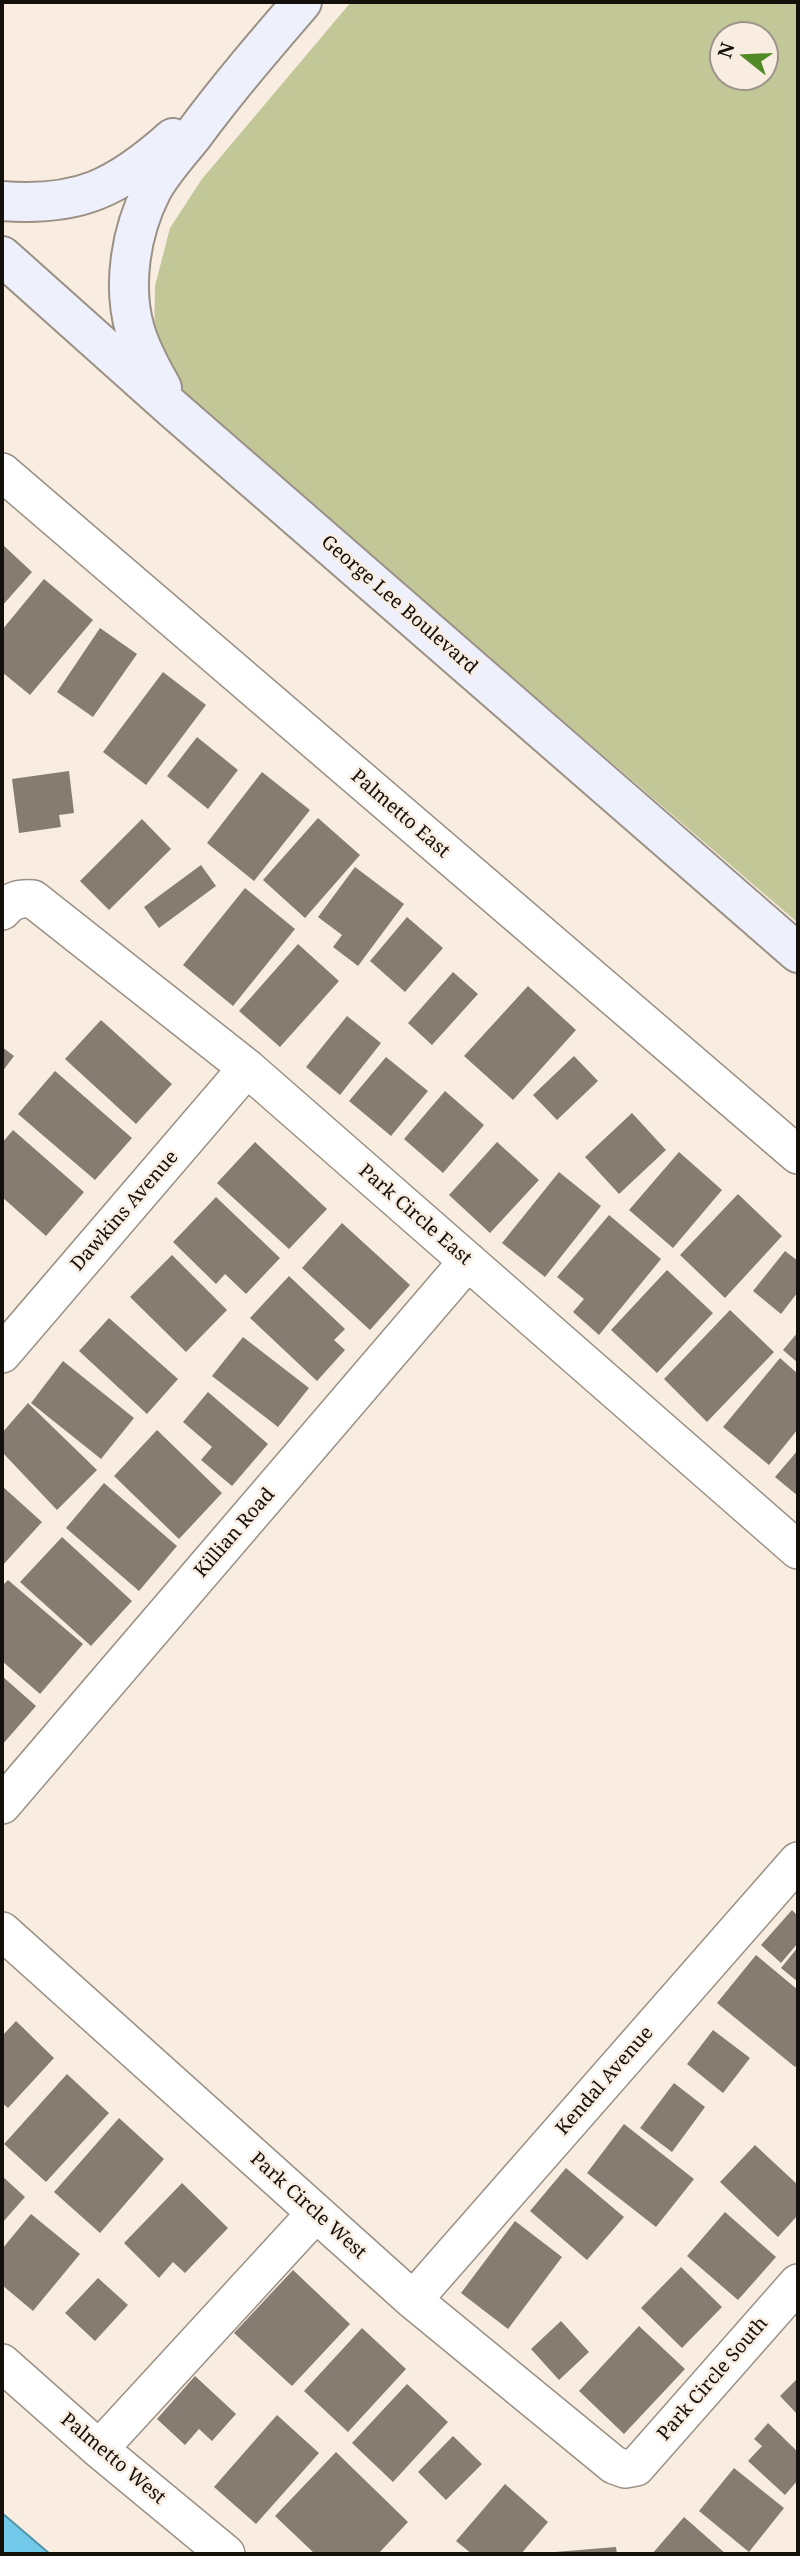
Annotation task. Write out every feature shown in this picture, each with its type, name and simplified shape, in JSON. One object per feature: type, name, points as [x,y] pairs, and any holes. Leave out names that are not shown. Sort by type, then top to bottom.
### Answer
[{"type":"main road","points":[[172,408],[145,357],[135,331],[129,300],[130,265],[137,228],[153,189],[225,92],[302,2]]},
{"type":"main road","points":[[2,201],[28,203],[72,199],[107,186],[141,166],[225,92]]},
{"type":"main road","name":"George Lee Boulevard","points":[[2,256],[172,408],[798,953]]},
{"type":"street","name":"Palmetto East","points":[[2,472],[798,1155]]},
{"type":"street","name":"Park Circle East","points":[[11,905],[33,899],[247,1068],[798,1550]]},
{"type":"street","name":"Dawkins Avenue","points":[[2,1354],[247,1068]]},
{"type":"street","name":"Killian Road","points":[[2,1805],[468,1261]]},
{"type":"street","name":"Kendal Avenue","points":[[413,2300],[798,1861]]},
{"type":"street","name":"Park Circle West","points":[[2,1931],[413,2300],[614,2465],[625,2469]]},
{"type":"street","points":[[99,2449],[316,2214]]},
{"type":"street","name":"Park Circle South","points":[[625,2469],[636,2467],[798,2283]]},
{"type":"street","name":"Palmetto West","points":[[2,2363],[99,2449],[226,2554]]},
{"type":"green space","points":[[351,2],[798,2],[798,923],[161,375],[154,345],[155,286],[170,228],[202,179]]},
{"type":"water","points":[[2,2513],[50,2554],[2,2554]]},
{"type":"building","points":[[2,544],[32,572],[2,606]]},
{"type":"building","points":[[44,579],[93,620],[30,695],[2,672],[2,630]]},
{"type":"building","points":[[100,628],[137,654],[93,717],[57,692]]},
{"type":"building","points":[[163,672],[206,705],[146,785],[103,752]]},
{"type":"building","points":[[197,737],[238,770],[208,809],[167,776]]},
{"type":"building","points":[[69,771],[74,813],[59,815],[61,827],[19,833],[12,779]]},
{"type":"building","points":[[262,772],[310,810],[254,881],[207,843]]},
{"type":"building","points":[[318,818],[360,855],[305,918],[263,880]]},
{"type":"building","points":[[142,819],[171,849],[109,910],[80,881]]},
{"type":"building","points":[[201,865],[216,886],[159,928],[144,907]]},
{"type":"building","points":[[355,867],[404,904],[358,966],[333,947],[342,935],[318,917]]},
{"type":"building","points":[[245,888],[295,929],[233,1006],[183,965]]},
{"type":"building","points":[[407,917],[443,948],[405,992],[370,961]]},
{"type":"building","points":[[298,944],[339,981],[280,1047],[239,1011]]},
{"type":"building","points":[[453,972],[478,994],[432,1045],[408,1023]]},
{"type":"building","points":[[528,986],[576,1030],[513,1100],[464,1056]]},
{"type":"building","points":[[347,1016],[381,1043],[340,1095],[306,1067]]},
{"type":"building","points":[[101,1020],[172,1084],[136,1124],[65,1059]]},
{"type":"building","points":[[2,1047],[14,1056],[2,1072]]},
{"type":"building","points":[[574,1056],[598,1081],[557,1120],[533,1095]]},
{"type":"building","points":[[386,1057],[428,1091],[391,1136],[349,1101]]},
{"type":"building","points":[[55,1071],[132,1138],[95,1180],[18,1114]]},
{"type":"building","points":[[445,1091],[484,1125],[443,1173],[404,1139]]},
{"type":"building","points":[[632,1113],[666,1150],[619,1194],[585,1157]]},
{"type":"building","points":[[13,1130],[84,1192],[46,1236],[2,1197],[2,1143]]},
{"type":"building","points":[[255,1142],[327,1209],[289,1249],[217,1183]]},
{"type":"building","points":[[497,1142],[539,1180],[490,1233],[449,1195]]},
{"type":"building","points":[[679,1152],[722,1190],[673,1248],[629,1210]]},
{"type":"building","points":[[559,1172],[601,1206],[545,1277],[502,1243]]},
{"type":"building","points":[[738,1194],[782,1236],[725,1298],[680,1255]]},
{"type":"building","points":[[216,1197],[280,1258],[246,1294],[225,1274],[216,1284],[173,1242]]},
{"type":"building","points":[[609,1215],[661,1259],[599,1335],[573,1312],[584,1299],[557,1277]]},
{"type":"building","points":[[342,1223],[410,1285],[370,1330],[302,1268]]},
{"type":"building","points":[[785,1251],[798,1261],[798,1292],[781,1314],[753,1291]]},
{"type":"building","points":[[172,1255],[227,1310],[186,1352],[130,1297]]},
{"type":"building","points":[[667,1270],[713,1313],[657,1373],[611,1330]]},
{"type":"building","points":[[289,1276],[345,1329],[334,1340],[345,1350],[317,1381],[250,1318]]},
{"type":"building","points":[[730,1310],[774,1352],[707,1422],[664,1379]]},
{"type":"building","points":[[109,1318],[178,1379],[147,1414],[79,1351]]},
{"type":"building","points":[[798,1332],[798,1363],[783,1350]]},
{"type":"building","points":[[243,1337],[309,1388],[278,1427],[212,1376]]},
{"type":"building","points":[[780,1358],[798,1374],[798,1429],[769,1465],[723,1427]]},
{"type":"building","points":[[63,1361],[134,1418],[101,1459],[31,1403]]},
{"type":"building","points":[[208,1392],[268,1444],[232,1486],[201,1460],[212,1447],[183,1422]]},
{"type":"building","points":[[28,1403],[97,1470],[57,1510],[2,1452],[2,1433]]},
{"type":"building","points":[[157,1430],[222,1493],[179,1539],[114,1476]]},
{"type":"building","points":[[798,1450],[798,1496],[775,1477]]},
{"type":"building","points":[[104,1483],[177,1546],[139,1591],[66,1528]]},
{"type":"building","points":[[2,1486],[42,1522],[2,1566]]},
{"type":"building","points":[[62,1537],[132,1601],[91,1646],[20,1582]]},
{"type":"building","points":[[8,1580],[83,1644],[40,1694],[2,1661],[2,1586]]},
{"type":"building","points":[[2,1676],[36,1706],[2,1745]]},
{"type":"building","points":[[792,1910],[798,1916],[798,1943],[781,1963],[761,1945]]},
{"type":"building","points":[[798,1947],[798,1982],[781,1968]]},
{"type":"building","points":[[756,1955],[798,1990],[798,2063],[795,2067],[717,2003]]},
{"type":"building","points":[[16,2021],[54,2058],[8,2108],[2,2103],[2,2036]]},
{"type":"building","points":[[713,2030],[750,2058],[723,2093],[687,2064]]},
{"type":"building","points":[[67,2074],[109,2113],[46,2182],[4,2144]]},
{"type":"building","points":[[674,2083],[705,2107],[672,2152],[640,2128]]},
{"type":"building","points":[[119,2118],[164,2159],[100,2233],[54,2192]]},
{"type":"building","points":[[624,2124],[694,2179],[656,2227],[587,2173]]},
{"type":"building","points":[[755,2145],[798,2185],[798,2215],[778,2237],[720,2182]]},
{"type":"building","points":[[566,2168],[624,2217],[587,2260],[530,2211]]},
{"type":"building","points":[[2,2176],[25,2197],[2,2223]]},
{"type":"building","points":[[182,2183],[228,2228],[185,2273],[173,2262],[159,2278],[124,2243]]},
{"type":"building","points":[[725,2212],[776,2257],[738,2300],[687,2256]]},
{"type":"building","points":[[31,2214],[80,2254],[33,2311],[2,2285],[2,2249]]},
{"type":"building","points":[[515,2221],[562,2257],[508,2329],[461,2293]]},
{"type":"building","points":[[681,2267],[722,2307],[682,2348],[641,2308]]},
{"type":"building","points":[[293,2270],[350,2324],[292,2386],[234,2333]]},
{"type":"building","points":[[98,2278],[128,2305],[95,2341],[65,2313]]},
{"type":"building","points":[[561,2321],[589,2352],[559,2380],[531,2349]]},
{"type":"building","points":[[639,2326],[685,2369],[624,2434],[579,2391]]},
{"type":"building","points":[[362,2328],[406,2369],[348,2432],[304,2391]]},
{"type":"building","points":[[195,2376],[236,2414],[212,2441],[199,2429],[185,2445],[157,2419]]},
{"type":"building","points":[[798,2378],[798,2415],[780,2396]]},
{"type":"building","points":[[407,2384],[448,2422],[393,2482],[352,2443]]},
{"type":"building","points":[[277,2415],[319,2453],[256,2524],[214,2487]]},
{"type":"building","points":[[768,2423],[798,2452],[798,2480],[785,2495],[748,2461],[762,2446],[754,2439]]},
{"type":"building","points":[[453,2436],[482,2464],[446,2500],[418,2472]]},
{"type":"building","points":[[336,2452],[408,2522],[378,2554],[315,2554],[275,2516]]},
{"type":"building","points":[[734,2468],[784,2508],[749,2552],[699,2511]]},
{"type":"building","points":[[505,2484],[548,2522],[521,2554],[472,2554],[456,2541]]},
{"type":"building","points":[[684,2517],[726,2554],[652,2554]]},
{"type":"building","points":[[616,2547],[617,2554],[555,2554],[555,2552]]}]
